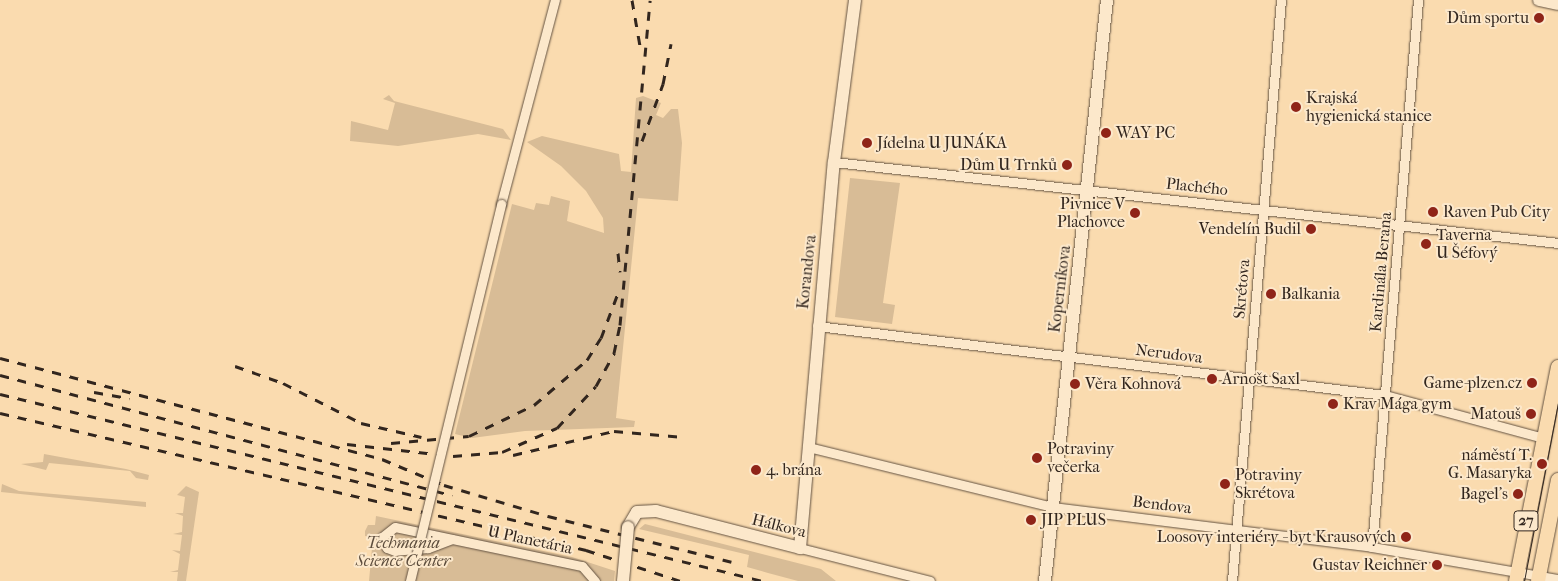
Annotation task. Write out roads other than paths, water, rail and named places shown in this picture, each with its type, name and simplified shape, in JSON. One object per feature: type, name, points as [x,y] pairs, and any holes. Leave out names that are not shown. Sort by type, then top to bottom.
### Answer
[{"type":"main road","name":"27","points":[[1516,577],[1558,367]]},
{"type":"main road","name":"27","points":[[1538,578],[1556,510],[1558,480]]},
{"type":"street","points":[[410,581],[501,204],[555,0]]},
{"type":"street","name":"Korandova","points":[[800,548],[818,326],[834,162],[855,0]]},
{"type":"street","name":"Koperníkova","points":[[1045,581],[1108,0]]},
{"type":"street","name":"Skrétova","points":[[1232,581],[1238,530],[1281,0]]},
{"type":"street","name":"Kardinála Berana","points":[[1372,546],[1418,0]]},
{"type":"street","points":[[1539,0],[1558,4]]},
{"type":"street","name":"Plachého","points":[[834,162],[1558,243]]},
{"type":"street","name":"Nerudova","points":[[818,326],[1386,395],[1543,438]]},
{"type":"street","name":"Bendova","points":[[808,447],[1053,506],[1372,546],[1516,577],[1538,578]]},
{"type":"street","name":"Hálkova","points":[[623,581],[628,526],[637,512],[656,511],[930,581]]},
{"type":"street","name":"U Planetária","points":[[452,539],[395,550],[387,548],[382,537],[395,527],[582,566],[595,581]]},
{"type":"street","points":[[1538,578],[1558,579]]},
{"type":"tram line","points":[[1524,581],[1558,403]]},
{"type":"railway","points":[[632,0],[640,46]]},
{"type":"railway","points":[[347,444],[453,456],[502,452],[557,428],[596,386],[614,353],[620,325],[650,0]]},
{"type":"railway","points":[[642,141],[663,84],[671,44]]},
{"type":"railway","points":[[618,253],[620,272]]},
{"type":"railway","points":[[391,443],[469,436],[534,405],[587,360],[601,338],[618,293]]},
{"type":"railway","points":[[0,358],[382,459],[444,485],[548,516],[733,562]]},
{"type":"railway","points":[[235,366],[283,383],[361,423],[421,437]]},
{"type":"railway","points":[[0,375],[452,495]]},
{"type":"railway","points":[[94,392],[129,398]]},
{"type":"railway","points":[[0,394],[763,581]]},
{"type":"railway","points":[[0,413],[586,550],[681,581]]},
{"type":"railway","points":[[513,455],[614,431],[684,437]]},
{"type":"place","name":"Dům sportu","points":[[1539,18]]},
{"type":"place","name":"Krajská hygienická stanice","points":[[1296,107]]},
{"type":"place","name":"WAY PC","points":[[1106,133]]},
{"type":"place","name":"Jídelna U JUNÁKA","points":[[867,143]]},
{"type":"place","name":"Dům U Trnků","points":[[1067,165]]},
{"type":"place","name":"Raven Pub City","points":[[1433,212]]},
{"type":"place","name":"Pivnice V Plachovce","points":[[1135,213]]},
{"type":"place","name":"Vendelín Budil","points":[[1311,229]]},
{"type":"place","name":"Taverna U Šéfový","points":[[1426,244]]},
{"type":"place","name":"Balkania","points":[[1271,294]]},
{"type":"place","name":"Arnošt Saxl","points":[[1212,379]]},
{"type":"place","name":"Game-plzen.cz","points":[[1532,383]]},
{"type":"place","name":"Věra Kohnová","points":[[1075,384]]},
{"type":"place","name":"Krav Mága gym","points":[[1333,404]]},
{"type":"place","name":"Matouš","points":[[1531,414]]},
{"type":"place","name":"Potraviny večerka","points":[[1037,458]]},
{"type":"place","name":"náměstí T. G. Masaryka","points":[[1542,464]]},
{"type":"place","name":"4. brána","points":[[756,470]]},
{"type":"place","name":"Potraviny Skrétova","points":[[1225,484]]},
{"type":"place","name":"Bagel's","points":[[1518,494]]},
{"type":"place","name":"JIP PLUS","points":[[1031,520]]},
{"type":"place","name":"Loosovy interiéry - byt Krausových","points":[[1406,537]]},
{"type":"place","name":"Gustav Reichner","points":[[1437,565]]},
{"type":"park label","name":"Techmania Science Center","points":[[403,552]]}]
